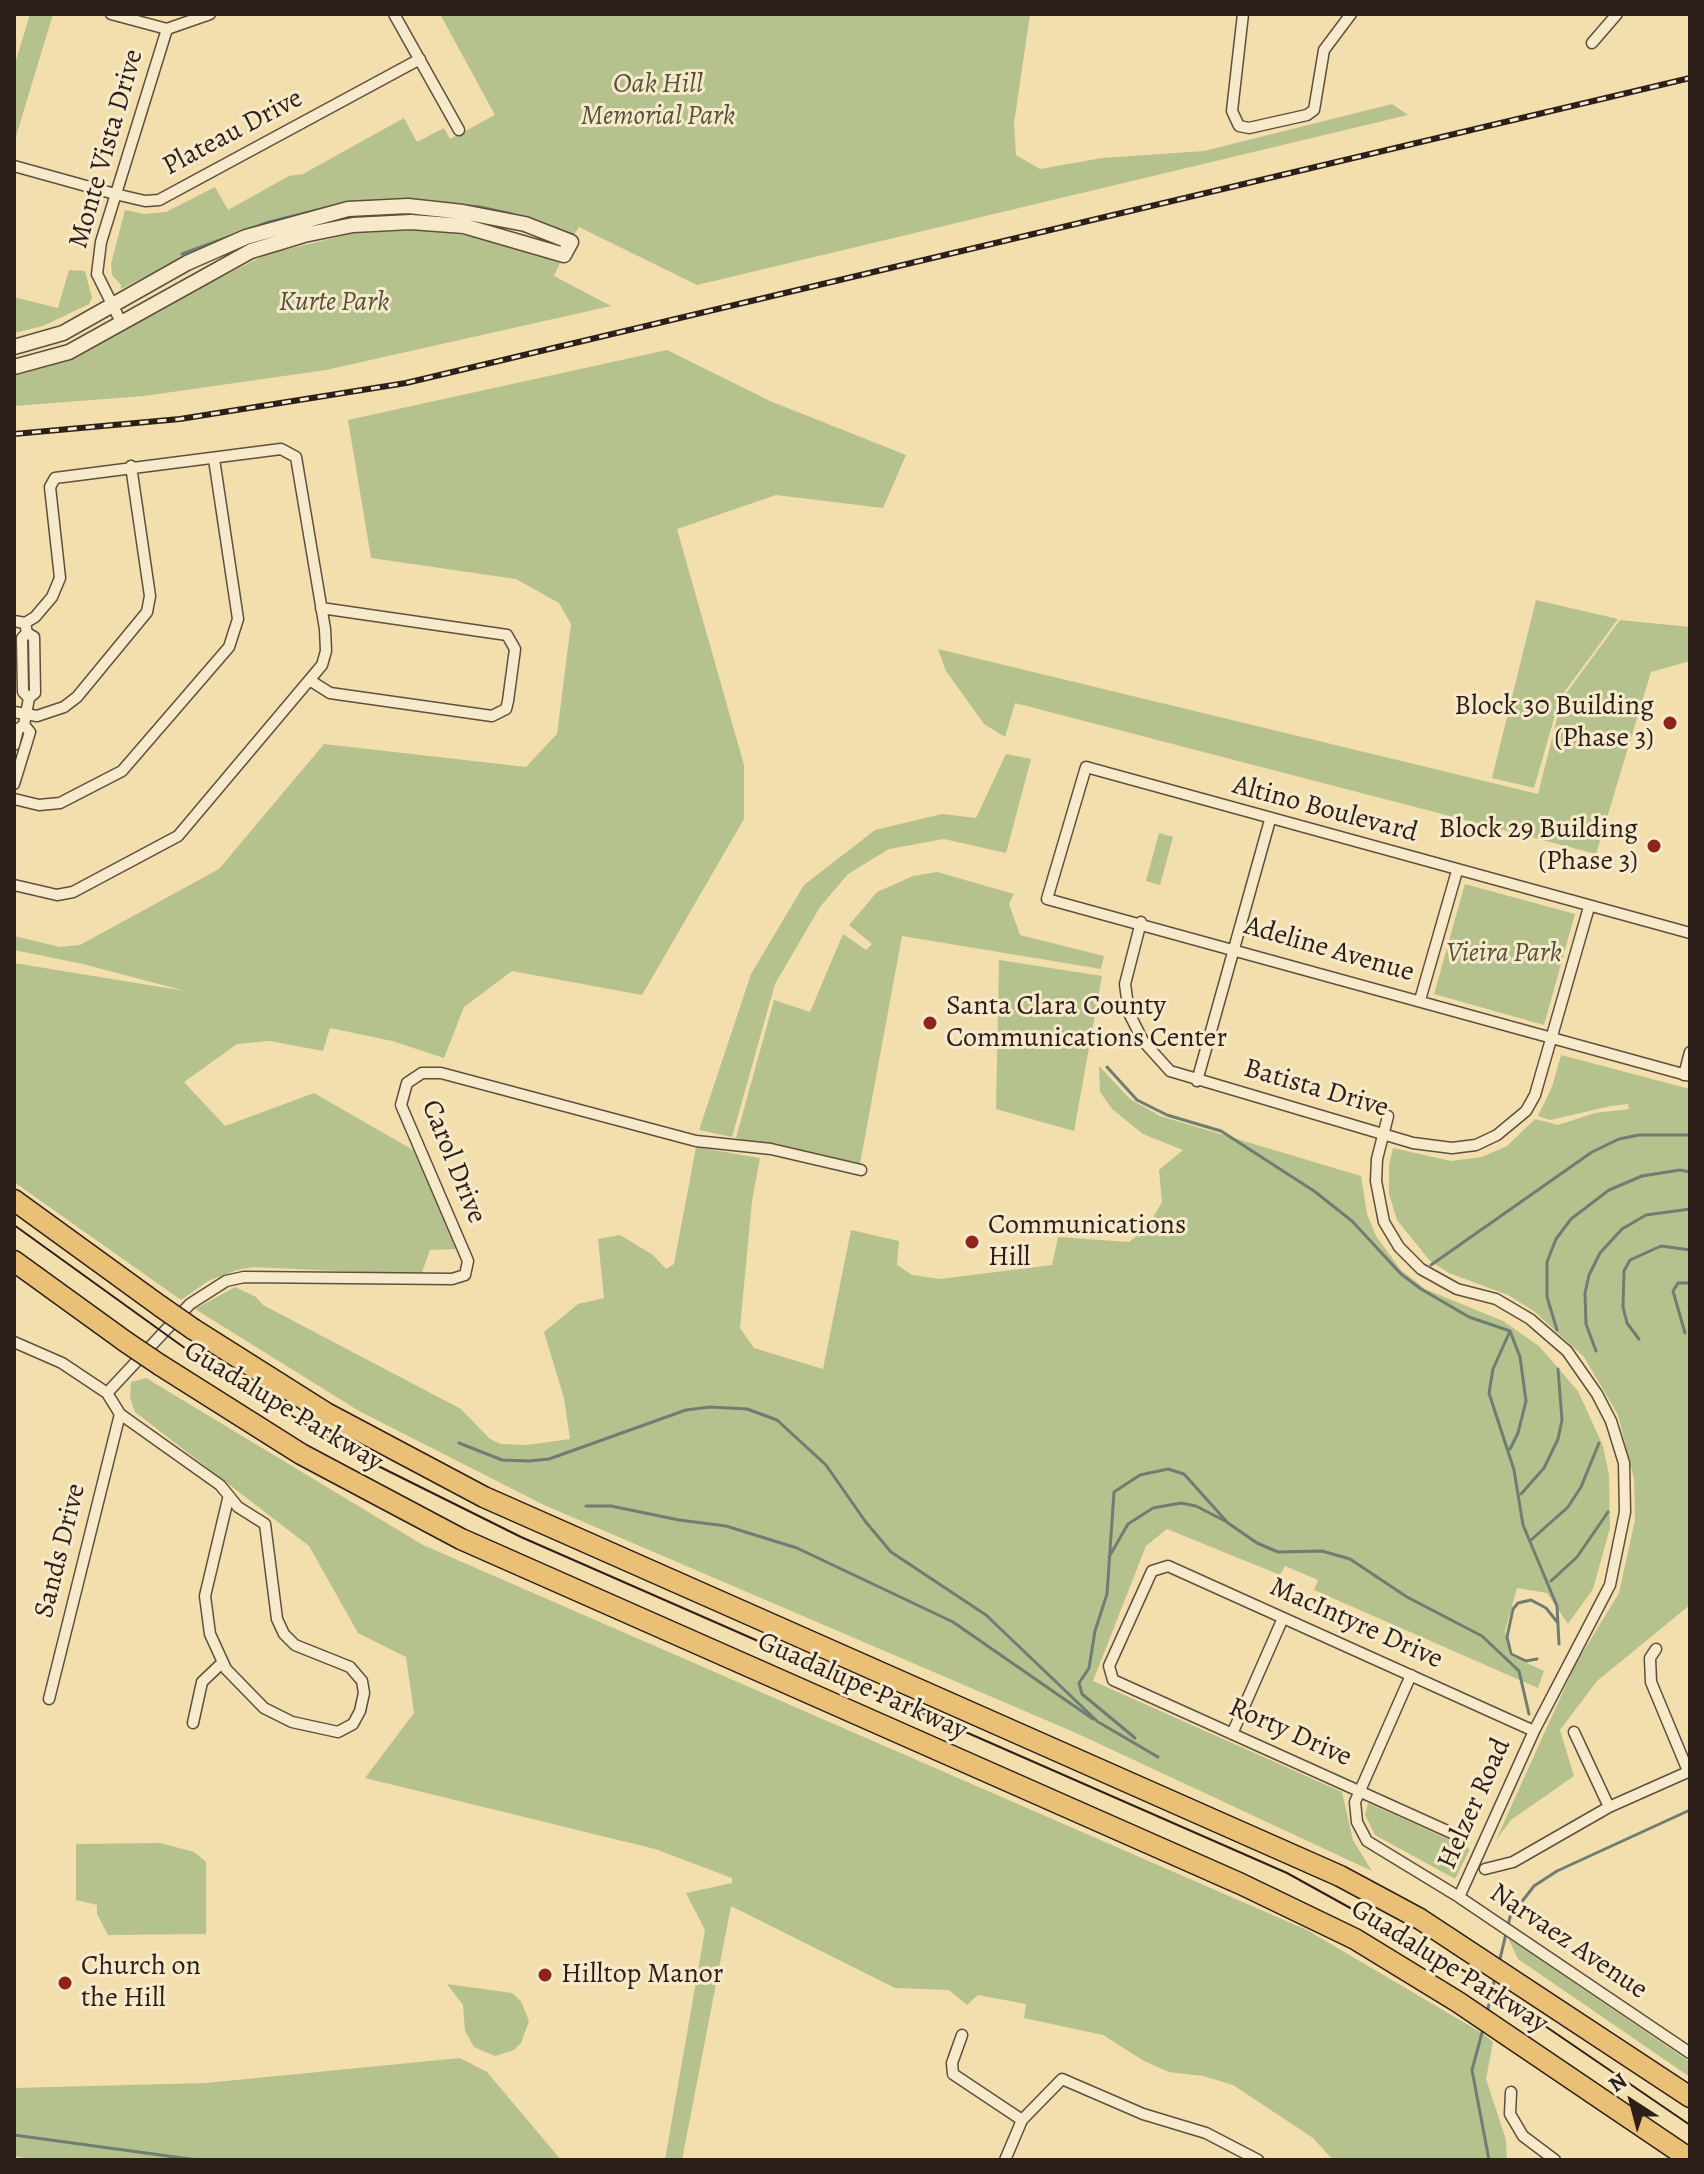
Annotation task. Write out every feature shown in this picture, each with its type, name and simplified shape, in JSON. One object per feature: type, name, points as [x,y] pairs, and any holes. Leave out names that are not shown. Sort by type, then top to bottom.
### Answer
[{"type":"highway","name":"Guadalupe Parkway","points":[[14,1200],[160,1306],[286,1390],[470,1490],[1300,1857],[1380,1896],[1471,1951],[1690,2097]]},
{"type":"highway","name":"Guadalupe Parkway","points":[[14,1261],[160,1365],[262,1431],[379,1498],[545,1577],[1277,1900],[1382,1953],[1690,2159]]},
{"type":"street","points":[[111,14],[167,29],[210,14]]},
{"type":"street","points":[[394,14],[459,130]]},
{"type":"street","points":[[1243,14],[1232,111],[1239,126],[1249,128],[1307,115],[1314,110],[1324,50],[1351,14]]},
{"type":"street","points":[[1592,43],[1617,14]]},
{"type":"street","name":"Monte Vista Drive","points":[[122,324],[97,274],[101,242],[133,148],[167,29]]},
{"type":"street","name":"Plateau Drive","points":[[14,166],[145,201],[172,195],[420,59]]},
{"type":"street","points":[[14,347],[63,333],[187,263],[246,237],[348,209],[408,206],[463,212],[525,224],[571,242],[564,255],[464,226],[411,222],[353,225],[251,251],[197,278],[69,352],[14,367]]},
{"type":"street","points":[[14,745],[18,729],[25,719],[29,698],[35,693],[34,637],[22,626],[52,597],[62,569],[51,483],[65,475],[281,449],[296,457],[326,651],[311,681],[178,836],[73,892],[57,895],[14,885]]},
{"type":"street","points":[[14,799],[39,805],[60,803],[122,771],[235,636],[238,610],[214,459]]},
{"type":"street","points":[[25,719],[49,714],[77,697],[147,612],[150,596],[131,466]]},
{"type":"street","points":[[311,681],[330,693],[492,716],[506,709],[508,701],[515,649],[507,635],[321,608]]},
{"type":"street","points":[[14,712],[25,719],[30,732],[14,784]]},
{"type":"street","name":"Altino Boulevard","points":[[1047,899],[1086,767],[1690,933]]},
{"type":"street","points":[[1197,1081],[1270,820]]},
{"type":"street","points":[[1420,1000],[1457,871]]},
{"type":"street","name":"Adeline Avenue","points":[[1047,899],[1141,922],[1687,1076]]},
{"type":"street","name":"Batista Drive","points":[[1141,922],[1125,984],[1129,1013],[1135,1029],[1156,1058],[1170,1071],[1383,1133],[1452,1148],[1476,1145],[1497,1135],[1526,1111],[1535,1095],[1553,1039],[1589,907]]},
{"type":"street","points":[[1687,1076],[1690,1052]]},
{"type":"street","name":"Carol Drive","points":[[107,1393],[190,1304],[226,1281],[244,1277],[452,1279],[465,1275],[468,1261],[401,1105],[407,1083],[422,1073],[441,1073],[696,1141],[771,1149],[861,1170]]},
{"type":"street","name":"Helzer Road","points":[[1388,1116],[1376,1181],[1384,1222],[1399,1247],[1433,1276],[1457,1289],[1496,1299],[1530,1319],[1567,1351],[1597,1394],[1611,1421],[1624,1463],[1625,1512],[1610,1585],[1534,1731],[1459,1897]]},
{"type":"street","points":[[14,1342],[62,1363],[107,1393],[120,1414],[220,1485],[228,1499],[265,1524],[277,1619],[284,1634],[295,1645],[358,1673],[364,1693],[360,1711],[353,1724],[338,1732],[292,1722],[264,1708],[247,1695],[223,1662],[210,1634],[205,1596],[228,1499]]},
{"type":"street","name":"Sands Drive","points":[[49,1699],[120,1414]]},
{"type":"street","name":"MacIntyre Drive","points":[[1110,1674],[1109,1666],[1142,1592],[1158,1566],[1168,1566],[1534,1731]]},
{"type":"street","points":[[1232,1734],[1283,1618]]},
{"type":"street","points":[[1485,1869],[1513,1862],[1609,1807],[1689,1771],[1651,1682],[1650,1658],[1656,1649]]},
{"type":"street","points":[[193,1723],[202,1682],[223,1662]]},
{"type":"street","name":"Rorty Drive","points":[[1110,1674],[1117,1682],[1454,1834]]},
{"type":"street","points":[[1360,1790],[1411,1675]]},
{"type":"street","points":[[1574,1732],[1609,1807]]},
{"type":"street","name":"Narvaez Avenue","points":[[1360,1790],[1355,1802],[1357,1822],[1367,1841],[1459,1897],[1690,2053]]},
{"type":"street","points":[[962,2035],[952,2063],[953,2074],[1022,2120]]},
{"type":"street","points":[[1005,2160],[1022,2120],[1062,2079],[1143,2114],[1206,2133],[1258,2160]]},
{"type":"street","points":[[1511,2092],[1510,2114],[1523,2136],[1539,2155],[1555,2160]]},
{"type":"green space","points":[[30,14],[53,14],[14,143],[14,67]]},
{"type":"green space","name":"Oak Hill Memorial Park","points":[[440,14],[1030,14],[1014,124],[1016,155],[1040,169],[1102,158],[1204,151],[1392,104],[1408,115],[697,285],[579,227],[572,238],[471,208],[286,219],[212,243],[121,289],[112,275],[111,264],[125,210],[144,214],[166,212],[215,187],[228,210],[289,176],[303,174],[404,118],[417,142],[444,128],[450,139],[495,115]]},
{"type":"green space","name":"Kurte Park","points":[[424,230],[479,237],[560,263],[554,276],[611,306],[326,370],[144,396],[14,406],[14,376],[74,359],[192,292],[267,254],[355,233]]},
{"type":"green space","points":[[69,270],[85,271],[92,298],[89,304],[43,326],[14,333],[14,297],[58,308]]},
{"type":"green space","points":[[667,350],[770,401],[906,455],[883,508],[776,495],[677,529],[744,765],[744,819],[642,995],[512,971],[464,1007],[444,1058],[392,1041],[330,1028],[323,1051],[270,1041],[237,1044],[184,1082],[225,1126],[314,1093],[413,1150],[458,1249],[430,1250],[421,1275],[254,1267],[237,1270],[208,1281],[181,1300],[14,1182],[14,963],[185,991],[83,964],[14,950],[14,936],[60,947],[80,945],[219,869],[324,744],[526,767],[557,734],[571,624],[559,603],[516,579],[371,558],[348,420]]},
{"type":"green space","points":[[1536,600],[1618,619],[1560,698],[1534,788],[1492,778]]},
{"type":"green space","points":[[1620,620],[1690,627],[1690,661],[1651,672],[1596,854],[1015,703],[1005,737],[984,724],[946,671],[938,649],[1538,794],[1562,699]]},
{"type":"green space","points":[[1006,754],[1031,759],[1006,853],[944,839],[889,849],[848,874],[820,907],[775,984],[732,1137],[699,1130],[751,974],[804,885],[875,830],[942,814],[976,818]]},
{"type":"green space","points":[[1159,833],[1173,837],[1160,885],[1146,881]]},
{"type":"green space","points":[[937,872],[1014,894],[1009,904],[1020,935],[1104,956],[1101,969],[902,936],[860,1164],[736,1138],[774,1000],[810,1012],[843,934],[866,950],[872,944],[849,925],[877,892],[913,876]]},
{"type":"green space","name":"Vieira Park","points":[[1465,884],[1575,914],[1544,1025],[1434,994]]},
{"type":"green space","points":[[999,960],[1102,976],[1074,1131],[996,1109]]},
{"type":"green space","points":[[1561,1055],[1690,1089],[1690,1605],[1597,1681],[1560,1730],[1574,1776],[1511,1820],[1496,1840],[1575,1665],[1619,1593],[1635,1520],[1634,1479],[1618,1415],[1584,1357],[1535,1312],[1508,1295],[1449,1273],[1430,1261],[1397,1220],[1389,1194],[1389,1165],[1393,1148],[1451,1161],[1482,1157],[1507,1146],[1535,1119],[1558,1125],[1595,1113],[1629,1109],[1628,1104],[1550,1120],[1538,1116],[1552,1087]]},
{"type":"green space","points":[[1099,1066],[1130,1099],[1160,1116],[1361,1176],[1367,1214],[1376,1236],[1400,1269],[1425,1289],[1503,1321],[1539,1346],[1578,1391],[1603,1446],[1609,1475],[1610,1528],[1593,1589],[1568,1624],[1547,1593],[1517,1588],[1505,1631],[1509,1655],[1544,1671],[1538,1688],[1314,1590],[1318,1580],[1285,1566],[1280,1575],[1167,1529],[1146,1546],[1093,1681],[1342,1792],[1353,1840],[1372,1871],[1076,1733],[544,1505],[359,1411],[195,1309],[235,1287],[256,1297],[263,1305],[461,1409],[490,1439],[501,1444],[527,1445],[570,1439],[564,1398],[544,1332],[578,1304],[604,1298],[598,1239],[620,1235],[653,1255],[666,1269],[674,1264],[696,1147],[760,1158],[752,1201],[740,1328],[754,1348],[823,1369],[851,1230],[899,1241],[897,1265],[912,1275],[940,1279],[1052,1265],[1058,1237],[1129,1242],[1147,1228],[1162,1202],[1159,1170],[1183,1150],[1143,1134],[1112,1109],[1100,1092]]},
{"type":"green space","points":[[146,1378],[423,1545],[1307,1930],[1493,2042],[1486,2079],[1506,2140],[1507,2160],[1333,2160],[1313,2138],[1233,2085],[1203,2076],[1169,2072],[1144,2061],[1103,2035],[1024,2018],[1026,2004],[978,1995],[967,2005],[949,1990],[895,1988],[731,1906],[682,2160],[665,2160],[705,1930],[686,1893],[732,1883],[732,1878],[655,1849],[365,1778],[414,1713],[406,1657],[358,1633],[309,1546],[135,1412],[130,1397],[131,1382]]},
{"type":"green space","points":[[1368,1803],[1470,1849],[1455,1879],[1375,1835],[1365,1815]]},
{"type":"green space","points":[[160,1843],[194,1852],[206,1862],[206,1934],[108,1935],[97,1914],[97,1905],[76,1900],[76,1844]]},
{"type":"green space","points":[[1508,1938],[1690,2062],[1690,2077],[1518,1959]]},
{"type":"green space","points":[[447,1984],[512,1993],[521,2001],[529,2021],[521,2043],[514,2050],[495,2056],[474,2047],[465,2031],[463,2005]]},
{"type":"green space","points":[[460,2058],[487,2072],[561,2160],[35,2160],[14,2156],[14,2088],[206,2083]]},
{"type":"waterway","points":[[421,201],[480,207],[512,214]]},
{"type":"waterway","points":[[182,254],[269,222],[334,206]]},
{"type":"waterway","points":[[554,228],[573,235]]},
{"type":"waterway","points":[[1107,1067],[1137,1100],[1167,1115],[1221,1131],[1314,1191],[1352,1221],[1401,1274],[1421,1289],[1469,1317],[1510,1331]]},
{"type":"waterway","points":[[1431,1265],[1592,1152],[1619,1139],[1639,1135],[1690,1135]]},
{"type":"waterway","points":[[1557,1330],[1547,1297],[1547,1262],[1556,1239],[1571,1219],[1609,1190],[1642,1176],[1680,1170],[1690,1172]]},
{"type":"waterway","points":[[1596,1351],[1586,1324],[1585,1293],[1589,1275],[1600,1253],[1622,1229],[1646,1215],[1690,1209]]},
{"type":"waterway","points":[[1639,1339],[1627,1323],[1623,1307],[1624,1271],[1630,1260],[1661,1246],[1690,1250]]},
{"type":"waterway","points":[[1685,1333],[1673,1291],[1678,1283],[1690,1283]]},
{"type":"waterway","points":[[1510,1331],[1493,1369],[1489,1393],[1514,1470],[1523,1525],[1557,1606],[1559,1644]]},
{"type":"waterway","points":[[1510,1331],[1520,1357],[1526,1401],[1518,1433],[1510,1449]]},
{"type":"waterway","points":[[1521,1494],[1544,1468],[1558,1439],[1562,1420],[1558,1369]]},
{"type":"waterway","points":[[459,1443],[502,1460],[529,1461],[549,1459],[686,1410],[710,1407],[747,1409],[777,1420],[826,1465],[891,1552],[986,1615],[1098,1722]]},
{"type":"waterway","points":[[1531,1540],[1568,1507],[1581,1487],[1599,1443]]},
{"type":"waterway","points":[[1135,1738],[1082,1694],[1079,1683],[1089,1668],[1095,1631],[1107,1594],[1114,1492],[1140,1475],[1168,1469],[1184,1474],[1228,1523],[1257,1543],[1278,1552],[1322,1551],[1350,1559],[1407,1597],[1482,1636],[1519,1671],[1529,1714]]},
{"type":"waterway","points":[[1109,1557],[1128,1524],[1153,1508],[1181,1503],[1196,1506],[1225,1521]]},
{"type":"waterway","points":[[586,1506],[611,1506],[726,1526],[797,1548],[953,1622],[1093,1719]]},
{"type":"waterway","points":[[1551,1581],[1577,1557],[1608,1512]]},
{"type":"waterway","points":[[1537,1659],[1526,1661],[1511,1654],[1507,1637],[1513,1609],[1518,1603],[1531,1600],[1546,1608],[1558,1623]]},
{"type":"waterway","points":[[1100,1723],[1158,1757]]},
{"type":"waterway","points":[[1499,1963],[1510,1917],[1534,1886],[1557,1871],[1690,1810]]},
{"type":"waterway","points":[[1487,2013],[1495,1978]]},
{"type":"waterway","points":[[1483,2029],[1472,2070],[1489,2160]]},
{"type":"waterway","points":[[14,2135],[197,2160]]},
{"type":"tram line","points":[[14,1225],[200,1359],[354,1454],[521,1537],[1287,1873],[1466,1972],[1690,2125]]},
{"type":"railway","points":[[14,434],[180,419],[406,383],[1690,78]]},
{"type":"place","name":"Block 30 Building (Phase 3)","points":[[1670,723]]},
{"type":"place","name":"Block 29 Building (Phase 3)","points":[[1654,846]]},
{"type":"place","name":"Santa Clara County Communications Center","points":[[930,1023]]},
{"type":"place","name":"Communications Hill","points":[[972,1242]]},
{"type":"place","name":"Hilltop Manor","points":[[545,1975]]},
{"type":"place","name":"Church on the Hill","points":[[65,1983]]}]
